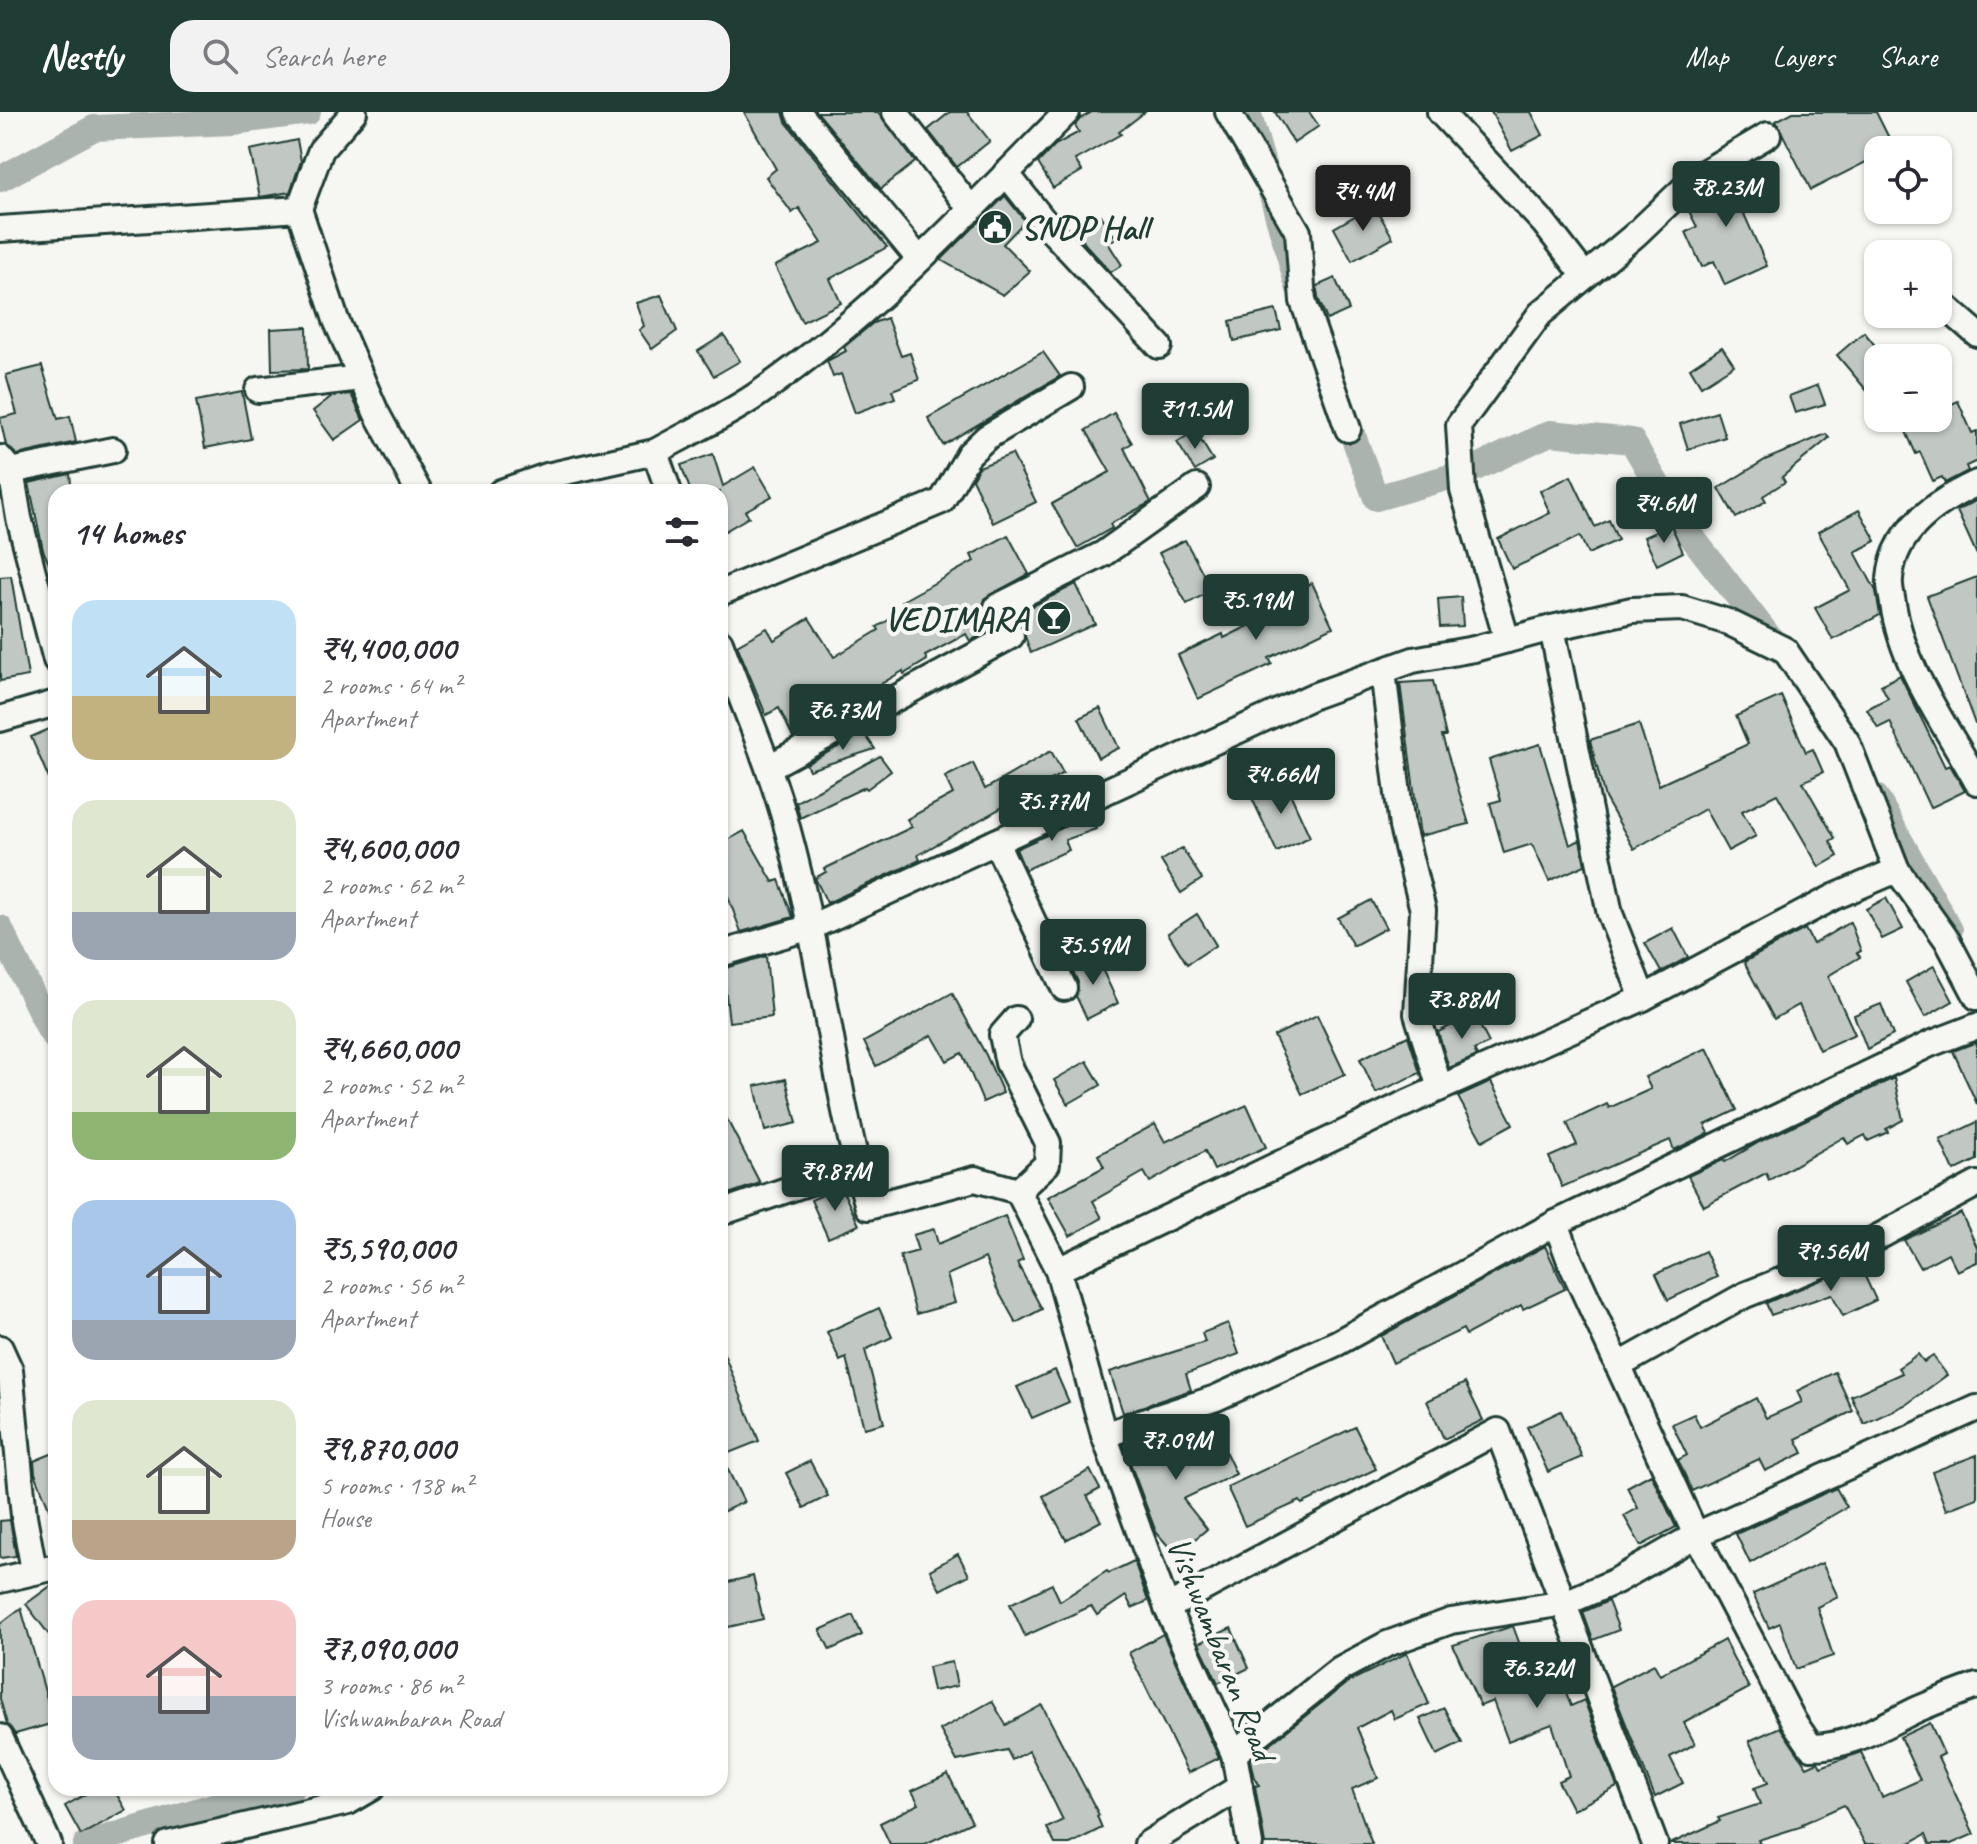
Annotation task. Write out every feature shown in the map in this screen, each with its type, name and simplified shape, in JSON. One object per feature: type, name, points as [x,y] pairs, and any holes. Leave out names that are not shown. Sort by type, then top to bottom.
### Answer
[{"type":"street","points":[[354,112],[321,150],[299,209],[336,320],[376,412],[415,484]]},
{"type":"street","points":[[798,112],[808,128],[919,259]]},
{"type":"street","points":[[895,112],[971,209]]},
{"type":"street","points":[[524,484],[655,452],[760,393],[936,246],[1067,112]]},
{"type":"street","points":[[1228,112],[1298,232],[1303,301],[1348,429]]},
{"type":"street","points":[[1440,112],[1544,223],[1585,276]]},
{"type":"street","points":[[1507,640],[1463,490],[1459,425],[1540,314],[1635,235],[1695,178],[1768,135]]},
{"type":"street","points":[[1006,173],[1051,230],[1159,346]]},
{"type":"street","points":[[0,229],[299,209]]},
{"type":"street","points":[[1952,312],[1977,334]]},
{"type":"street","points":[[258,390],[361,378]]},
{"type":"street","points":[[728,590],[942,501],[969,454],[987,437],[1071,387]]},
{"type":"street","points":[[48,629],[5,464],[113,450]]},
{"type":"street","points":[[655,452],[666,484]]},
{"type":"street","points":[[1977,483],[1950,496],[1922,517],[1899,548],[1890,579],[1896,621],[1909,662],[1971,758],[1977,782]]},
{"type":"street","points":[[769,767],[1011,636],[997,607],[1103,554],[1197,487]]},
{"type":"street","points":[[728,952],[811,927],[1313,696],[1413,660],[1474,649],[1632,610],[1682,608],[1728,622],[1785,650],[1847,742],[1897,870],[1947,940],[1977,997]]},
{"type":"street","points":[[1552,628],[1610,914],[1643,998]]},
{"type":"street","points":[[728,662],[769,767],[789,833],[811,927],[856,1166],[868,1207],[975,1179],[1018,1191],[1047,1164],[1048,1143],[1008,1063],[1002,1035],[1016,1019]]},
{"type":"street","points":[[1383,671],[1402,827],[1423,910],[1417,1014],[1440,1088]]},
{"type":"street","points":[[0,719],[48,705]]},
{"type":"street","points":[[996,842],[1064,988]]},
{"type":"street","points":[[1058,1270],[1440,1088],[1643,998],[1834,897],[1897,870]]},
{"type":"street","points":[[1104,1435],[1216,1398],[1337,1343],[1556,1223],[1930,1044],[1977,1026]]},
{"type":"street","points":[[728,1210],[856,1166]]},
{"type":"street","points":[[1618,1366],[1745,1295],[1843,1256],[1977,1184]]},
{"type":"street","name":"Vishwambaran Road","points":[[1018,1191],[1058,1270],[1104,1435],[1167,1608],[1234,1754],[1250,1844]]},
{"type":"street","points":[[1556,1223],[1570,1261],[1696,1535],[1794,1722],[1811,1747],[1829,1747],[1847,1742],[1977,1686]]},
{"type":"street","points":[[0,1348],[10,1370],[24,1516],[45,1569],[0,1580]]},
{"type":"street","points":[[1234,1754],[1340,1669],[1387,1644],[1451,1621],[1565,1603],[1616,1581],[1696,1535],[1977,1408]]},
{"type":"street","points":[[1167,1608],[1498,1431],[1655,1844]]},
{"type":"street","points":[[0,1737],[49,1844]]},
{"type":"street","points":[[1147,1844],[1240,1787]]},
{"type":"street","points":[[168,1844],[348,1802],[358,1796]]},
{"type":"building","points":[[744,112],[783,112],[786,122],[887,247],[830,279],[841,303],[802,322],[775,266],[822,243],[799,208],[792,213],[766,177],[776,169]]},
{"type":"building","points":[[817,112],[878,112],[915,162],[881,189]]},
{"type":"building","points":[[950,112],[967,112],[990,141],[957,167],[928,130]]},
{"type":"building","points":[[1092,112],[1145,112],[1119,132],[1121,134],[1075,160],[1082,171],[1053,188],[1038,163],[1055,145],[1079,132],[1075,125]]},
{"type":"building","points":[[1275,112],[1309,112],[1319,126],[1294,143]]},
{"type":"building","points":[[1491,112],[1531,112],[1543,135],[1512,151]]},
{"type":"building","points":[[1793,112],[1876,112],[1888,136],[1864,136],[1864,163],[1811,190],[1776,121]]},
{"type":"building","points":[[297,140],[301,161],[290,192],[260,197],[250,150]]},
{"type":"building","points":[[1742,168],[1754,189],[1743,195],[1751,210],[1744,214],[1767,266],[1725,285],[1714,261],[1702,267],[1686,232],[1697,227],[1687,207],[1704,190]]},
{"type":"building","name":"SNDP Hall","points":[[1005,196],[1025,221],[1003,244],[1030,271],[1003,295],[941,260]]},
{"type":"building","points":[[1374,205],[1393,238],[1352,261],[1334,228]]},
{"type":"building","points":[[1101,215],[1116,238],[1108,243],[1122,265],[1111,272],[1085,244],[1077,230]]},
{"type":"building","points":[[1335,278],[1349,310],[1327,320],[1318,298],[1317,286]]},
{"type":"building","points":[[661,295],[677,331],[652,349],[639,330],[644,326],[636,303]]},
{"type":"building","points":[[1276,310],[1281,330],[1234,341],[1230,321]]},
{"type":"building","points":[[887,318],[901,356],[910,353],[919,380],[892,390],[895,398],[855,413],[841,374],[833,377],[827,361],[846,351],[844,347],[873,323]]},
{"type":"building","points":[[307,327],[308,369],[272,370],[271,329]]},
{"type":"building","points":[[1864,332],[1874,344],[1864,344],[1864,387],[1837,355]]},
{"type":"building","points":[[724,335],[740,361],[714,376],[698,351]]},
{"type":"building","points":[[1722,347],[1734,365],[1701,386],[1690,368]]},
{"type":"building","points":[[1043,352],[1060,376],[943,445],[928,418]]},
{"type":"building","points":[[42,366],[58,419],[70,416],[76,442],[17,455],[6,445],[0,418],[17,414],[6,375]]},
{"type":"building","points":[[1818,385],[1825,404],[1795,413],[1789,396]]},
{"type":"building","points":[[242,392],[251,439],[205,448],[196,401]]},
{"type":"building","points":[[351,394],[363,420],[334,440],[313,411],[332,396]]},
{"type":"building","points":[[1958,401],[1972,433],[1977,431],[1977,461],[1966,466],[1968,471],[1945,483],[1942,477],[1933,481],[1920,452],[1916,454],[1906,432],[1952,432],[1952,404]]},
{"type":"building","points":[[1717,412],[1725,437],[1688,449],[1680,424]]},
{"type":"building","points":[[1114,413],[1132,443],[1124,448],[1151,502],[1110,524],[1112,528],[1077,548],[1052,504],[1110,472],[1086,430]]},
{"type":"building","points":[[1195,431],[1213,460],[1195,471],[1177,442]]},
{"type":"building","points":[[1826,434],[1829,438],[1782,477],[1785,482],[1763,496],[1766,501],[1736,518],[1719,488],[1765,460]]},
{"type":"building","points":[[713,454],[722,484],[688,484],[681,465]]},
{"type":"building","points":[[1012,454],[1036,502],[993,523],[972,479],[979,467]]},
{"type":"building","points":[[755,467],[772,496],[745,511],[749,517],[728,529],[726,484]]},
{"type":"building","points":[[70,474],[71,484],[48,484],[48,562],[43,550],[29,483]]},
{"type":"building","points":[[1571,476],[1595,527],[1609,520],[1618,540],[1588,554],[1580,536],[1512,569],[1498,539],[1550,513],[1540,491]]},
{"type":"building","points":[[1977,500],[1977,555],[1957,511]]},
{"type":"building","points":[[1859,510],[1876,541],[1855,552],[1876,591],[1880,615],[1833,640],[1815,608],[1850,590],[1818,532]]},
{"type":"building","points":[[1671,525],[1683,552],[1657,565],[1644,537]]},
{"type":"building","points":[[1008,535],[1029,574],[985,598],[983,613],[991,630],[970,641],[966,634],[925,656],[927,660],[904,674],[903,671],[844,706],[846,708],[793,737],[779,708],[766,715],[737,645],[767,628],[774,640],[809,618],[834,657],[907,609],[902,601],[974,561],[971,555]]},
{"type":"building","points":[[1185,540],[1212,590],[1187,604],[1159,553]]},
{"type":"building","points":[[11,576],[28,676],[0,681],[0,577]]},
{"type":"building","points":[[1977,577],[1977,724],[1975,724],[1927,596]]},
{"type":"building","points":[[1312,583],[1333,627],[1269,658],[1272,664],[1198,699],[1178,655],[1223,634],[1224,638],[1271,615],[1266,605]]},
{"type":"building","name":"VEDIMARA","points":[[1076,584],[1095,624],[1031,653],[1017,614]]},
{"type":"building","points":[[1461,597],[1463,626],[1440,627],[1438,599]]},
{"type":"building","points":[[1900,675],[1945,767],[1950,765],[1965,791],[1930,808],[1890,722],[1878,728],[1867,709],[1888,698],[1881,685]]},
{"type":"building","points":[[1433,681],[1446,736],[1442,736],[1469,824],[1420,836],[1400,683]]},
{"type":"building","points":[[1781,696],[1806,752],[1813,749],[1823,772],[1803,782],[1835,838],[1830,841],[1838,856],[1819,867],[1777,794],[1742,811],[1756,836],[1728,851],[1705,809],[1634,849],[1605,798],[1590,740],[1639,724],[1659,785],[1748,744],[1736,716]]},
{"type":"building","points":[[1100,708],[1119,748],[1098,758],[1079,718]]},
{"type":"building","points":[[48,730],[48,776],[31,737]]},
{"type":"building","points":[[864,733],[875,749],[809,770],[806,764]]},
{"type":"building","points":[[1540,744],[1570,845],[1580,840],[1585,865],[1549,881],[1532,844],[1504,853],[1490,803],[1501,800],[1489,760]]},
{"type":"building","points":[[1051,751],[1063,773],[918,855],[920,860],[827,903],[815,878],[826,872],[824,869],[912,827],[907,819],[953,794],[945,777],[973,763],[985,789]]},
{"type":"building","points":[[880,756],[891,771],[867,789],[865,787],[800,818],[796,802]]},
{"type":"building","points":[[1284,780],[1310,837],[1277,852],[1251,796]]},
{"type":"building","points":[[1088,816],[1096,829],[1065,840],[1069,850],[1025,870],[1016,849]]},
{"type":"building","points":[[744,831],[773,882],[779,880],[793,917],[741,932],[728,896],[728,840]]},
{"type":"building","points":[[1182,848],[1202,879],[1181,893],[1161,861]]},
{"type":"building","points":[[1886,898],[1903,929],[1882,939],[1866,909]]},
{"type":"building","points":[[1371,900],[1386,928],[1353,946],[1338,918]]},
{"type":"building","points":[[1197,914],[1216,945],[1187,964],[1168,933]]},
{"type":"building","points":[[1850,922],[1861,951],[1857,953],[1860,957],[1828,976],[1855,1034],[1819,1050],[1799,1005],[1774,1019],[1744,962],[1805,929],[1813,944]]},
{"type":"building","points":[[1673,928],[1688,957],[1661,972],[1645,943]]},
{"type":"building","points":[[1095,954],[1118,1003],[1087,1019],[1076,996],[1078,982],[1070,965]]},
{"type":"building","points":[[766,956],[772,1017],[729,1022],[728,967]]},
{"type":"building","points":[[1934,966],[1953,1001],[1925,1017],[1906,982]]},
{"type":"building","points":[[952,993],[1003,1093],[983,1102],[962,1053],[947,1061],[932,1035],[876,1066],[864,1042]]},
{"type":"building","points":[[1881,1004],[1893,1035],[1867,1049],[1854,1015]]},
{"type":"building","points":[[1474,1014],[1489,1043],[1474,1050],[1477,1056],[1449,1068],[1438,1032]]},
{"type":"building","points":[[1317,1015],[1345,1074],[1302,1094],[1274,1036]]},
{"type":"building","points":[[1408,1036],[1420,1073],[1376,1093],[1360,1059]]},
{"type":"building","points":[[1977,1042],[1977,1104],[1953,1051]]},
{"type":"building","points":[[1707,1048],[1737,1110],[1705,1125],[1709,1133],[1674,1150],[1670,1140],[1562,1187],[1549,1157],[1577,1145],[1567,1123],[1607,1104],[1609,1108],[1651,1089],[1645,1077]]},
{"type":"building","points":[[1087,1061],[1101,1085],[1068,1104],[1054,1080]]},
{"type":"building","points":[[1894,1078],[1903,1120],[1886,1129],[1888,1132],[1868,1141],[1865,1135],[1848,1144],[1844,1137],[1769,1180],[1766,1173],[1704,1206],[1688,1176],[1723,1160],[1725,1162],[1761,1141]]},
{"type":"building","points":[[786,1079],[797,1123],[765,1131],[755,1086]]},
{"type":"building","points":[[1491,1082],[1513,1124],[1482,1141],[1458,1097]]},
{"type":"building","points":[[1247,1105],[1266,1147],[1214,1170],[1205,1151],[1150,1182],[1144,1172],[1093,1201],[1102,1218],[1070,1236],[1048,1197],[1104,1167],[1098,1155],[1155,1124],[1165,1142]]},
{"type":"building","points":[[728,1121],[760,1183],[728,1194]]},
{"type":"building","points":[[1977,1122],[1977,1160],[1954,1171],[1940,1140]]},
{"type":"building","points":[[841,1187],[859,1225],[828,1238],[811,1200]]},
{"type":"building","points":[[1961,1213],[1977,1247],[1977,1262],[1957,1271],[1948,1253],[1920,1268],[1904,1240]]},
{"type":"building","points":[[1005,1216],[1023,1260],[1017,1263],[1042,1309],[1016,1323],[996,1287],[985,1258],[947,1275],[955,1303],[916,1314],[900,1256],[918,1251],[913,1235],[934,1229],[938,1244]]},
{"type":"building","points":[[1545,1246],[1565,1289],[1523,1309],[1521,1305],[1466,1335],[1463,1329],[1393,1363],[1381,1336]]},
{"type":"building","points":[[1705,1251],[1717,1277],[1668,1300],[1656,1274]]},
{"type":"building","points":[[1859,1264],[1876,1300],[1843,1316],[1832,1294],[1771,1315],[1766,1303]]},
{"type":"building","points":[[879,1308],[892,1337],[865,1350],[884,1423],[864,1428],[846,1358],[840,1361],[827,1332]]},
{"type":"building","points":[[1228,1323],[1239,1354],[1186,1374],[1191,1390],[1123,1413],[1110,1372],[1205,1342],[1202,1333]]},
{"type":"building","points":[[1918,1354],[1924,1362],[1933,1356],[1947,1375],[1907,1404],[1864,1424],[1851,1396],[1902,1373],[1898,1368]]},
{"type":"building","points":[[728,1364],[759,1441],[728,1453]]},
{"type":"building","points":[[1055,1370],[1069,1402],[1032,1418],[1017,1387]]},
{"type":"building","points":[[1835,1372],[1853,1411],[1796,1439],[1803,1453],[1765,1471],[1759,1459],[1692,1491],[1678,1460],[1687,1455],[1672,1424],[1694,1414],[1700,1427],[1756,1398],[1766,1418],[1802,1402],[1797,1391]]},
{"type":"building","points":[[1465,1383],[1483,1420],[1444,1439],[1427,1401]]},
{"type":"building","points":[[1561,1411],[1582,1457],[1548,1472],[1527,1427]]},
{"type":"building","points":[[1177,1427],[1186,1453],[1219,1438],[1236,1474],[1183,1499],[1207,1529],[1176,1555],[1156,1532],[1123,1444]]},
{"type":"building","points":[[1355,1427],[1376,1469],[1302,1504],[1300,1501],[1245,1526],[1227,1487]]},
{"type":"building","points":[[48,1455],[48,1506],[35,1473],[34,1461]]},
{"type":"building","points":[[1977,1455],[1977,1498],[1946,1510],[1932,1472]]},
{"type":"building","points":[[810,1461],[828,1496],[804,1508],[786,1473]]},
{"type":"building","points":[[728,1470],[744,1502],[728,1509]]},
{"type":"building","points":[[1090,1470],[1100,1489],[1087,1496],[1101,1521],[1066,1540],[1043,1496]]},
{"type":"building","points":[[1651,1474],[1676,1527],[1641,1546],[1624,1516],[1638,1508],[1627,1487]]},
{"type":"building","points":[[1836,1488],[1847,1507],[1750,1563],[1736,1534]]},
{"type":"building","points":[[10,1520],[16,1556],[0,1558],[0,1521]]},
{"type":"building","points":[[958,1554],[969,1575],[940,1590],[930,1570]]},
{"type":"building","points":[[1134,1561],[1148,1601],[1132,1608],[1126,1596],[1097,1615],[1091,1606],[1025,1636],[1010,1604],[1052,1584],[1060,1601],[1107,1571],[1109,1573]]},
{"type":"building","points":[[1822,1563],[1838,1597],[1817,1607],[1833,1656],[1796,1669],[1780,1623],[1769,1628],[1753,1594]]},
{"type":"building","points":[[753,1576],[763,1619],[728,1627],[728,1582]]},
{"type":"building","points":[[48,1588],[48,1633],[26,1604]]},
{"type":"building","points":[[1608,1601],[1619,1630],[1593,1640],[1583,1612]]},
{"type":"building","points":[[21,1608],[48,1702],[48,1725],[15,1734],[7,1724],[0,1699],[0,1624]]},
{"type":"building","points":[[853,1615],[862,1635],[830,1650],[820,1630]]},
{"type":"building","points":[[1513,1626],[1533,1680],[1557,1671],[1571,1706],[1584,1700],[1617,1787],[1573,1810],[1558,1781],[1569,1776],[1552,1724],[1508,1741],[1493,1701],[1480,1706],[1453,1645]]},
{"type":"building","points":[[1231,1628],[1249,1668],[1218,1683],[1199,1643]]},
{"type":"building","points":[[1163,1634],[1219,1758],[1188,1773],[1129,1653]]},
{"type":"building","points":[[1724,1640],[1749,1688],[1684,1723],[1695,1744],[1670,1757],[1683,1783],[1655,1797],[1611,1686],[1654,1664],[1660,1675]]},
{"type":"building","points":[[1407,1653],[1429,1704],[1395,1719],[1391,1710],[1357,1728],[1378,1778],[1352,1789],[1372,1844],[1265,1844],[1255,1786],[1259,1785],[1250,1760],[1348,1682]]},
{"type":"building","points":[[952,1662],[957,1686],[933,1691],[928,1667]]},
{"type":"building","points":[[992,1701],[1006,1725],[1042,1705],[1099,1815],[1102,1828],[1070,1844],[1055,1844],[1047,1828],[1063,1820],[1029,1751],[1012,1760],[1007,1750],[957,1761],[940,1730]]},
{"type":"building","points":[[1444,1708],[1462,1743],[1437,1755],[1420,1719]]},
{"type":"building","points":[[1930,1723],[1944,1754],[1938,1757],[1974,1834],[1951,1844],[1930,1844],[1926,1834],[1908,1844],[1865,1844],[1844,1805],[1803,1826],[1758,1840],[1760,1844],[1670,1844],[1720,1821],[1718,1818],[1760,1804],[1754,1788],[1768,1783],[1749,1741],[1780,1727],[1807,1767],[1818,1762],[1821,1767],[1861,1752],[1882,1797],[1920,1780],[1900,1737]]},
{"type":"building","points":[[948,1774],[972,1822],[925,1844],[890,1844],[880,1823],[919,1804],[912,1791]]},
{"type":"building","points":[[82,1796],[118,1796],[126,1810],[81,1835],[65,1806]]},
{"type":"waterway","points":[[0,179],[94,128],[233,122],[308,112]]},
{"type":"waterway","points":[[1248,112],[1298,286]]},
{"type":"waterway","points":[[1342,406],[1376,498],[1467,472],[1550,433],[1632,441],[1675,515],[1780,651]]},
{"type":"waterway","points":[[1876,797],[1950,930]]},
{"type":"waterway","points":[[0,928],[48,1027]]},
{"type":"waterway","points":[[86,1844],[254,1796]]},
{"type":"place","name":"SNDP Hall","points":[[995,227]]},
{"type":"place","name":"VEDIMARA","points":[[1054,618]]}]
